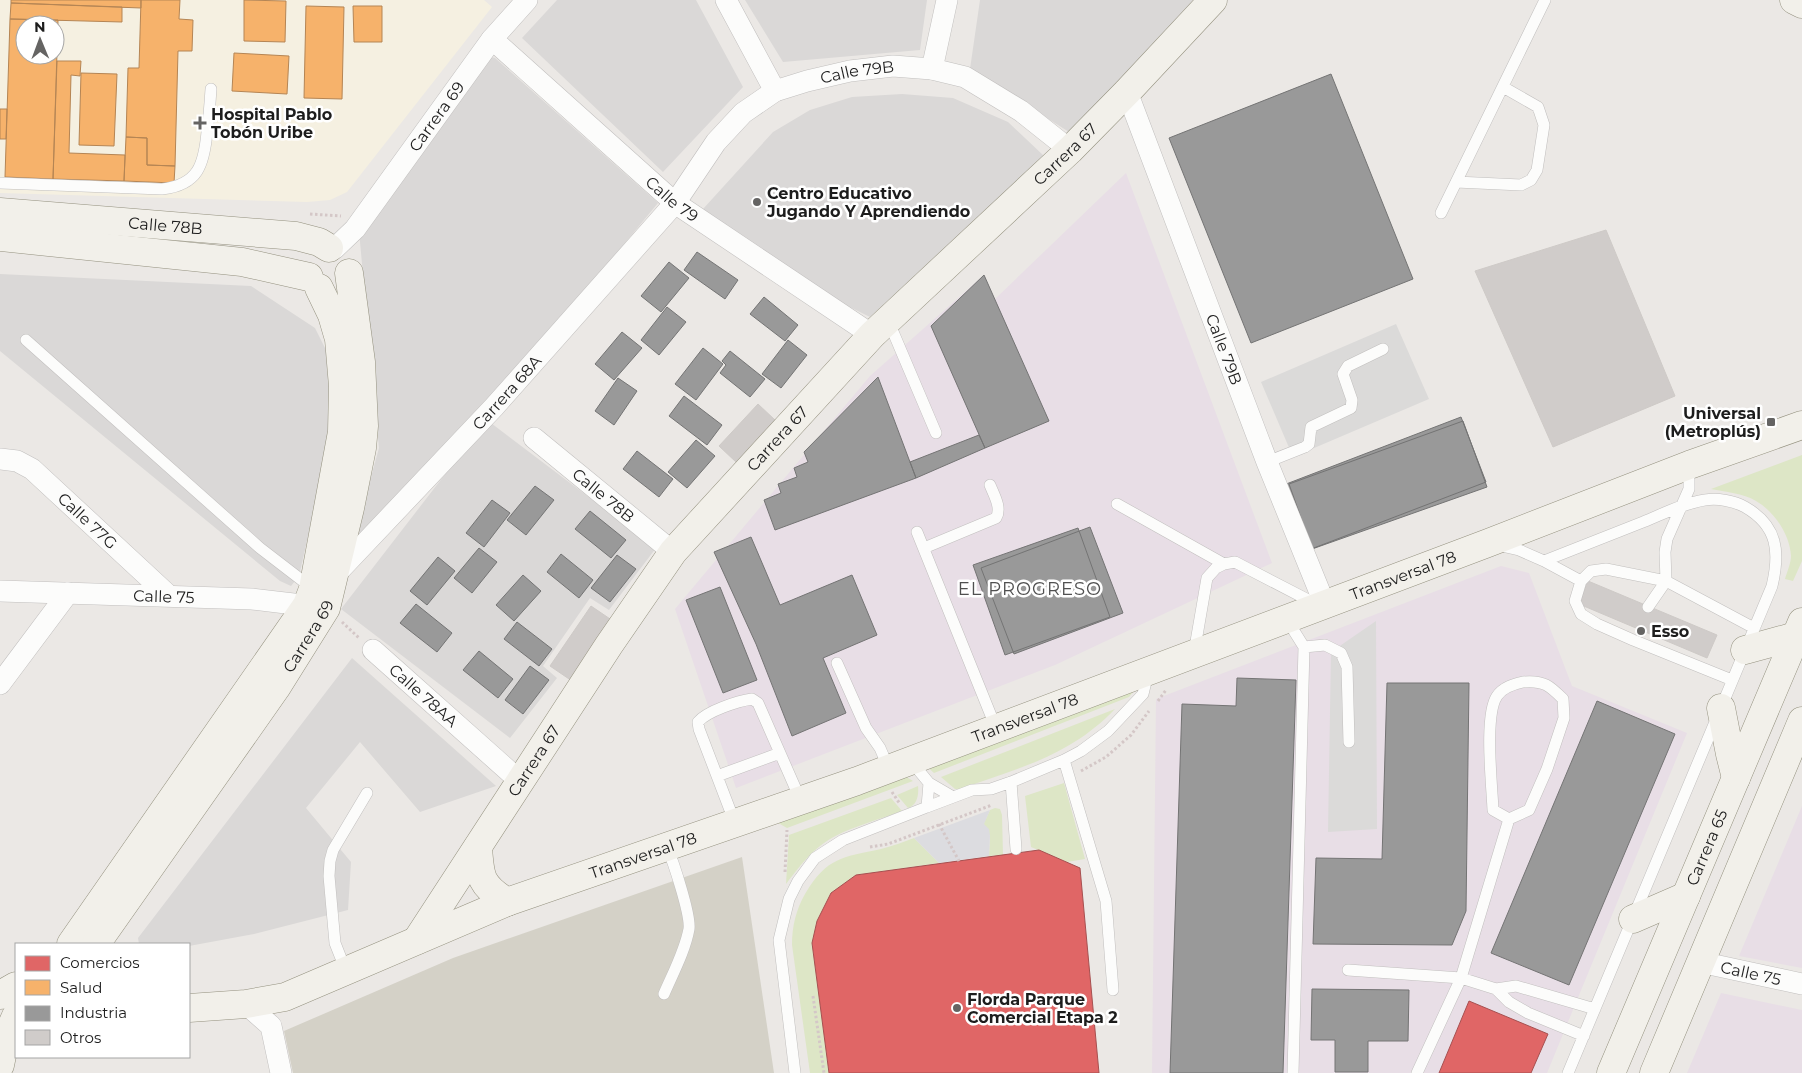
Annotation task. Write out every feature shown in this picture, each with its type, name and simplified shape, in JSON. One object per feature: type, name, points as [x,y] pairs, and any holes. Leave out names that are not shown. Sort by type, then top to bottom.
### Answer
[{"type":"main road","name":"Carrera 67","points":[[417,940],[673,552],[880,328],[1070,150],[1213,0]]},
{"type":"main road","points":[[1794,0],[1802,4]]},
{"type":"main road","name":"Calle 78B","points":[[0,212],[296,236],[319,242],[340,257]]},
{"type":"main road","name":"Calle 78B","points":[[0,237],[242,262],[314,282]]},
{"type":"main road","points":[[318,251],[340,257],[347,279],[338,288],[332,290],[314,282],[308,265],[313,255],[318,251]]},
{"type":"main road","name":"Carrera 69","points":[[97,943],[276,688],[320,595],[350,508],[362,448],[364,426],[361,362],[340,257]]},
{"type":"main road","points":[[242,262],[303,293],[316,307],[339,339]]},
{"type":"main road","name":"Carrera 69","points":[[72,943],[320,595],[342,432],[343,386],[339,339],[332,315],[314,282]]},
{"type":"main road","name":"Transversal 78","points":[[190,1008],[246,1004],[285,997],[506,902],[900,765],[1689,465],[1802,425]]},
{"type":"main road","points":[[1750,639],[1799,629]]},
{"type":"main road","name":"Carrera 65","points":[[1611,1073],[1799,629]]},
{"type":"main road","points":[[1721,708],[1736,778]]},
{"type":"main road","points":[[1654,1073],[1700,962],[1796,751],[1802,721]]},
{"type":"main road","points":[[478,847],[481,878],[493,894],[506,902]]},
{"type":"main road","points":[[1633,919],[1686,896]]},
{"type":"main road","points":[[0,1065],[5,1041],[15,1018]]},
{"type":"street","points":[[726,0],[775,91]]},
{"type":"street","points":[[932,69],[947,0]]},
{"type":"street","name":"Carrera 69","points":[[340,257],[354,229],[519,2]]},
{"type":"street","name":"Calle 79","points":[[492,39],[675,204],[880,328]]},
{"type":"street","name":"Calle 79B","points":[[675,204],[716,142],[743,113],[775,91],[807,80],[850,71],[893,66],[932,69],[965,77],[1020,110],[1070,150]]},
{"type":"street","name":"Calle 79B","points":[[1127,92],[1322,606]]},
{"type":"street","name":"Carrera 68A","points":[[320,595],[494,406],[675,204]]},
{"type":"street","name":"Calle 78B","points":[[534,438],[673,552]]},
{"type":"street","name":"Calle 77G","points":[[1,459],[18,461],[32,469],[168,595]]},
{"type":"street","name":"Calle 75","points":[[0,591],[252,598],[320,595]]},
{"type":"street","points":[[0,684],[68,593]]},
{"type":"street","name":"Calle 78AA","points":[[373,650],[522,782]]},
{"type":"street","name":"Calle 75","points":[[1700,962],[1802,984]]},
{"type":"street","points":[[271,1026],[285,997]]},
{"type":"street","points":[[246,1004],[271,1026],[281,1073]]},
{"type":"lane","points":[[1441,213],[1545,0]]},
{"type":"lane","points":[[1456,182],[1521,185],[1531,180],[1537,170],[1544,125],[1538,107],[1503,87]]},
{"type":"lane","points":[[0,183],[162,189],[175,187],[187,182],[197,173],[203,162],[206,149],[211,89]]},
{"type":"lane","points":[[880,328],[936,433]]},
{"type":"lane","points":[[26,340],[260,548],[320,595]]},
{"type":"lane","points":[[1267,462],[1305,447],[1309,444],[1311,427],[1351,408],[1352,400],[1343,374],[1344,370],[1348,366],[1382,349]]},
{"type":"lane","points":[[1648,607],[1666,581],[1666,546],[1680,507],[1689,489],[1689,465]]},
{"type":"lane","points":[[924,548],[996,518],[998,509],[990,485]]},
{"type":"lane","points":[[1544,561],[1680,507],[1705,500],[1723,500],[1738,503],[1755,513],[1768,525],[1775,545],[1777,564],[1772,586],[1568,1073]]},
{"type":"lane","points":[[1116,504],[1224,564]]},
{"type":"lane","points":[[917,532],[996,728]]},
{"type":"lane","points":[[1488,543],[1518,550],[1544,561],[1581,581]]},
{"type":"lane","points":[[1194,654],[1207,578],[1216,568],[1224,564],[1235,562],[1322,606]]},
{"type":"lane","points":[[1732,680],[1633,640],[1597,624],[1581,614],[1576,601],[1581,581],[1591,571],[1606,569],[1666,581],[1750,639]]},
{"type":"lane","points":[[1288,618],[1304,647],[1293,1073]]},
{"type":"lane","points":[[1633,640],[1638,629]]},
{"type":"lane","points":[[1304,647],[1325,645],[1341,653],[1347,667],[1349,742]]},
{"type":"lane","points":[[837,663],[866,728],[880,748],[900,765],[953,797]]},
{"type":"lane","points":[[795,1073],[779,940],[789,900],[798,881],[815,858],[844,840],[927,807],[972,790],[991,789],[1064,760],[1108,731],[1143,694],[1148,671]]},
{"type":"lane","points":[[1417,1073],[1461,978],[1509,819],[1529,810],[1564,718],[1563,699],[1548,684],[1530,681],[1512,684],[1497,696],[1489,721],[1493,810],[1509,819]]},
{"type":"lane","points":[[735,823],[698,729],[698,722],[702,716],[743,700],[752,699],[758,703],[801,801]]},
{"type":"lane","points":[[717,776],[780,753]]},
{"type":"lane","points":[[1064,760],[1106,901],[1113,990]]},
{"type":"lane","points":[[1011,782],[1016,849]]},
{"type":"lane","points":[[927,807],[929,784]]},
{"type":"lane","points":[[346,971],[334,943],[329,876],[330,861],[333,850],[366,793]]},
{"type":"lane","points":[[664,994],[689,927],[676,869],[667,847]]},
{"type":"lane","points":[[1348,970],[1461,978],[1496,989],[1516,986],[1595,1009]]},
{"type":"lane","points":[[1496,989],[1509,1002],[1528,1013],[1584,1036]]},
{"type":"path","points":[[320,595],[373,650]]},
{"type":"path","points":[[939,824],[959,861]]},
{"type":"path","points":[[813,996],[824,1073]]},
{"type":"shaded area","name":"Hospital Pablo Tobón Uribe","points":[[0,0],[484,0],[492,7],[347,192],[330,200],[307,202],[0,193]]},
{"type":"shaded area","points":[[557,0],[696,0],[743,87],[663,172],[522,38]]},
{"type":"shaded area","points":[[745,0],[927,0],[920,50],[783,62]]},
{"type":"shaded area","points":[[980,0],[1196,0],[1069,132],[970,69]]},
{"type":"shaded area","points":[[491,57],[495,58],[658,203],[490,406],[350,553],[379,448],[359,231]]},
{"type":"shaded area","points":[[902,94],[953,98],[1008,122],[1044,156],[870,317],[779,272],[703,209],[773,132],[810,110],[852,97]]},
{"type":"shaded area","points":[[1126,173],[1272,563],[1055,665],[736,788],[675,609],[870,376],[984,275],[995,299]]},
{"type":"shaded area","points":[[0,274],[251,286],[315,328],[331,360],[333,426],[299,576],[291,586],[280,581],[0,351]]},
{"type":"shaded area","points":[[1396,324],[1429,399],[1293,457],[1261,382]]},
{"type":"shaded area","points":[[487,420],[656,548],[609,610],[590,598],[543,666],[557,678],[510,738],[341,609]]},
{"type":"shaded area","points":[[1501,566],[1529,573],[1572,686],[1687,733],[1547,1073],[1152,1073],[1156,699]]},
{"type":"shaded area","points":[[1376,621],[1377,829],[1328,832],[1331,652]]},
{"type":"shaded area","points":[[352,658],[496,786],[420,812],[360,742],[306,808],[351,862],[348,910],[254,934],[190,946],[190,943],[139,943],[138,938]]},
{"type":"shaded area","points":[[1802,806],[1802,968],[1739,956]]},
{"type":"shaded area","points":[[990,810],[984,824],[989,829],[989,856],[939,863],[914,838]]},
{"type":"shaded area","points":[[742,857],[774,1073],[293,1073],[284,1031],[453,958]]},
{"type":"shaded area","points":[[1721,993],[1802,1010],[1802,1073],[1687,1073]]},
{"type":"green space","points":[[1802,455],[1802,561],[1793,581],[1785,579],[1791,559],[1790,548],[1788,540],[1775,517],[1763,505],[1751,498],[1711,489]]},
{"type":"green space","points":[[1138,686],[1129,697],[934,773],[924,764]]},
{"type":"green space","points":[[1115,709],[1080,738],[1043,759],[1023,767],[960,789],[955,789],[941,777]]},
{"type":"green space","points":[[905,776],[913,781],[787,828],[773,820]]},
{"type":"green space","points":[[1064,783],[1085,859],[1067,862],[1031,847],[1025,796]]},
{"type":"green space","points":[[918,786],[917,799],[914,805],[908,808],[897,795]]},
{"type":"green space","points":[[891,798],[902,811],[848,830],[828,840],[801,864],[786,884],[789,835]]},
{"type":"green space","points":[[1000,809],[1002,815],[1003,855],[989,856],[990,836],[983,825],[990,810]]},
{"type":"green space","points":[[914,838],[939,863],[856,875],[831,893],[817,921],[812,943],[829,1073],[810,1073],[792,945],[794,925],[799,906],[821,872],[837,861]]},
{"type":"building: Comercios","name":"Florda Parque Comercial Etapa 2","points":[[1039,850],[1080,868],[1099,1073],[829,1073],[812,943],[817,921],[831,893],[856,875]]},
{"type":"building: Comercios","points":[[1469,1001],[1548,1034],[1531,1073],[1439,1073]]},
{"type":"building: Salud","points":[[11,0],[141,0],[141,8],[11,3]]},
{"type":"building: Salud","points":[[141,0],[180,0],[179,19],[193,20],[192,51],[178,51],[175,166],[147,165],[147,138],[126,137],[128,68],[139,68]]},
{"type":"building: Salud","points":[[244,0],[286,1],[285,42],[244,41]]},
{"type":"building: Salud","points":[[11,3],[122,7],[122,22],[65,20],[65,15],[15,15],[15,19],[10,19]]},
{"type":"building: Salud","points":[[306,6],[344,7],[342,99],[304,98]]},
{"type":"building: Salud","points":[[353,6],[382,6],[382,42],[354,42]]},
{"type":"building: Salud","points":[[10,19],[15,19],[15,65],[57,65],[53,179],[5,177]]},
{"type":"building: Salud","points":[[234,53],[289,56],[287,94],[232,91]]},
{"type":"building: Salud","points":[[65,61],[81,61],[80,76],[71,75],[69,153],[125,155],[124,181],[53,179],[57,65],[65,65]]},
{"type":"building: Salud","points":[[81,73],[117,74],[114,146],[79,145]]},
{"type":"building: Salud","points":[[0,109],[7,109],[6,139],[0,139]]},
{"type":"building: Salud","points":[[126,137],[147,138],[147,165],[175,166],[174,183],[124,181]]},
{"type":"building: Industria","points":[[1331,74],[1413,279],[1251,343],[1169,138]]},
{"type":"building: Industria","points":[[697,252],[738,280],[725,299],[684,270]]},
{"type":"building: Industria","points":[[669,262],[689,278],[661,312],[641,296]]},
{"type":"building: Industria","points":[[984,275],[1049,421],[985,448],[931,326]]},
{"type":"building: Industria","points":[[764,297],[798,325],[785,341],[750,314]]},
{"type":"building: Industria","points":[[667,307],[686,322],[659,355],[641,340]]},
{"type":"building: Industria","points":[[622,332],[642,348],[614,380],[595,364]]},
{"type":"building: Industria","points":[[788,340],[807,355],[781,388],[762,374]]},
{"type":"building: Industria","points":[[703,348],[723,364],[696,400],[675,384]]},
{"type":"building: Industria","points":[[730,351],[765,379],[750,397],[720,373],[726,365],[722,361]]},
{"type":"building: Industria","points":[[878,377],[916,478],[775,530],[764,500],[781,493],[778,484],[797,477],[794,468],[808,462],[804,452]]},
{"type":"building: Industria","points":[[618,378],[637,391],[614,425],[595,411]]},
{"type":"building: Industria","points":[[684,396],[722,425],[707,445],[669,416]]},
{"type":"building: Industria","points":[[1461,417],[1486,482],[1306,551],[1281,486]]},
{"type":"building: Industria","points":[[1463,421],[1487,487],[1312,549],[1289,484]]},
{"type":"building: Industria","points":[[979,435],[985,448],[916,478],[910,462]]},
{"type":"building: Industria","points":[[696,440],[715,456],[687,488],[668,472]]},
{"type":"building: Industria","points":[[637,451],[673,479],[659,497],[623,469]]},
{"type":"building: Industria","points":[[535,486],[554,500],[526,535],[507,520]]},
{"type":"building: Industria","points":[[492,500],[510,513],[484,547],[466,533]]},
{"type":"building: Industria","points":[[590,511],[626,540],[611,558],[575,529]]},
{"type":"building: Industria","points":[[1090,527],[1123,613],[1014,654],[981,568]]},
{"type":"building: Industria","points":[[1078,528],[1110,617],[1005,655],[973,565]]},
{"type":"building: Industria","points":[[751,537],[780,605],[852,575],[877,635],[823,658],[846,713],[792,736],[756,644],[714,552]]},
{"type":"building: Industria","points":[[479,548],[497,562],[472,593],[454,578]]},
{"type":"building: Industria","points":[[561,554],[593,580],[579,598],[547,572]]},
{"type":"building: Industria","points":[[617,555],[636,569],[610,602],[591,588]]},
{"type":"building: Industria","points":[[438,557],[455,571],[427,605],[410,591]]},
{"type":"building: Industria","points":[[523,575],[541,591],[514,621],[496,605]]},
{"type":"building: Industria","points":[[720,587],[757,680],[723,693],[686,600]]},
{"type":"building: Industria","points":[[416,604],[452,633],[437,652],[400,623]]},
{"type":"building: Industria","points":[[517,622],[552,649],[539,666],[504,639]]},
{"type":"building: Industria","points":[[479,651],[513,679],[498,698],[463,670]]},
{"type":"building: Industria","points":[[530,666],[549,680],[523,714],[505,700]]},
{"type":"building: Industria","points":[[1237,678],[1296,680],[1283,1073],[1170,1073],[1182,704],[1236,706]]},
{"type":"building: Industria","points":[[1387,683],[1469,683],[1466,911],[1452,945],[1313,944],[1316,858],[1382,859]]},
{"type":"building: Industria","points":[[1597,701],[1675,734],[1569,985],[1491,953]]},
{"type":"building: Industria","points":[[1312,989],[1409,990],[1408,1041],[1368,1041],[1368,1072],[1335,1072],[1335,1040],[1311,1040]]},
{"type":"building: Otros","points":[[1606,230],[1675,396],[1553,447],[1475,271]]},
{"type":"building: Otros","points":[[758,404],[775,420],[736,462],[719,446]]},
{"type":"building: Otros","points":[[1588,581],[1717,635],[1707,658],[1579,604]]},
{"type":"building: Otros","points":[[591,606],[616,623],[575,683],[550,666]]},
{"type":"place","name":"Hospital Pablo Tobón Uribe","points":[[200,123]]},
{"type":"place","name":"Centro Educativo Jugando Y Aprendiendo","points":[[757,202]]},
{"type":"place","name":"Universal (Metroplús)","points":[[1771,422]]},
{"type":"place","name":"Esso","points":[[1641,631]]},
{"type":"place","name":"Florda Parque Comercial Etapa 2","points":[[957,1008]]},
{"type":"district","name":"EL PROGRESO","points":[[1030,589]]}]
